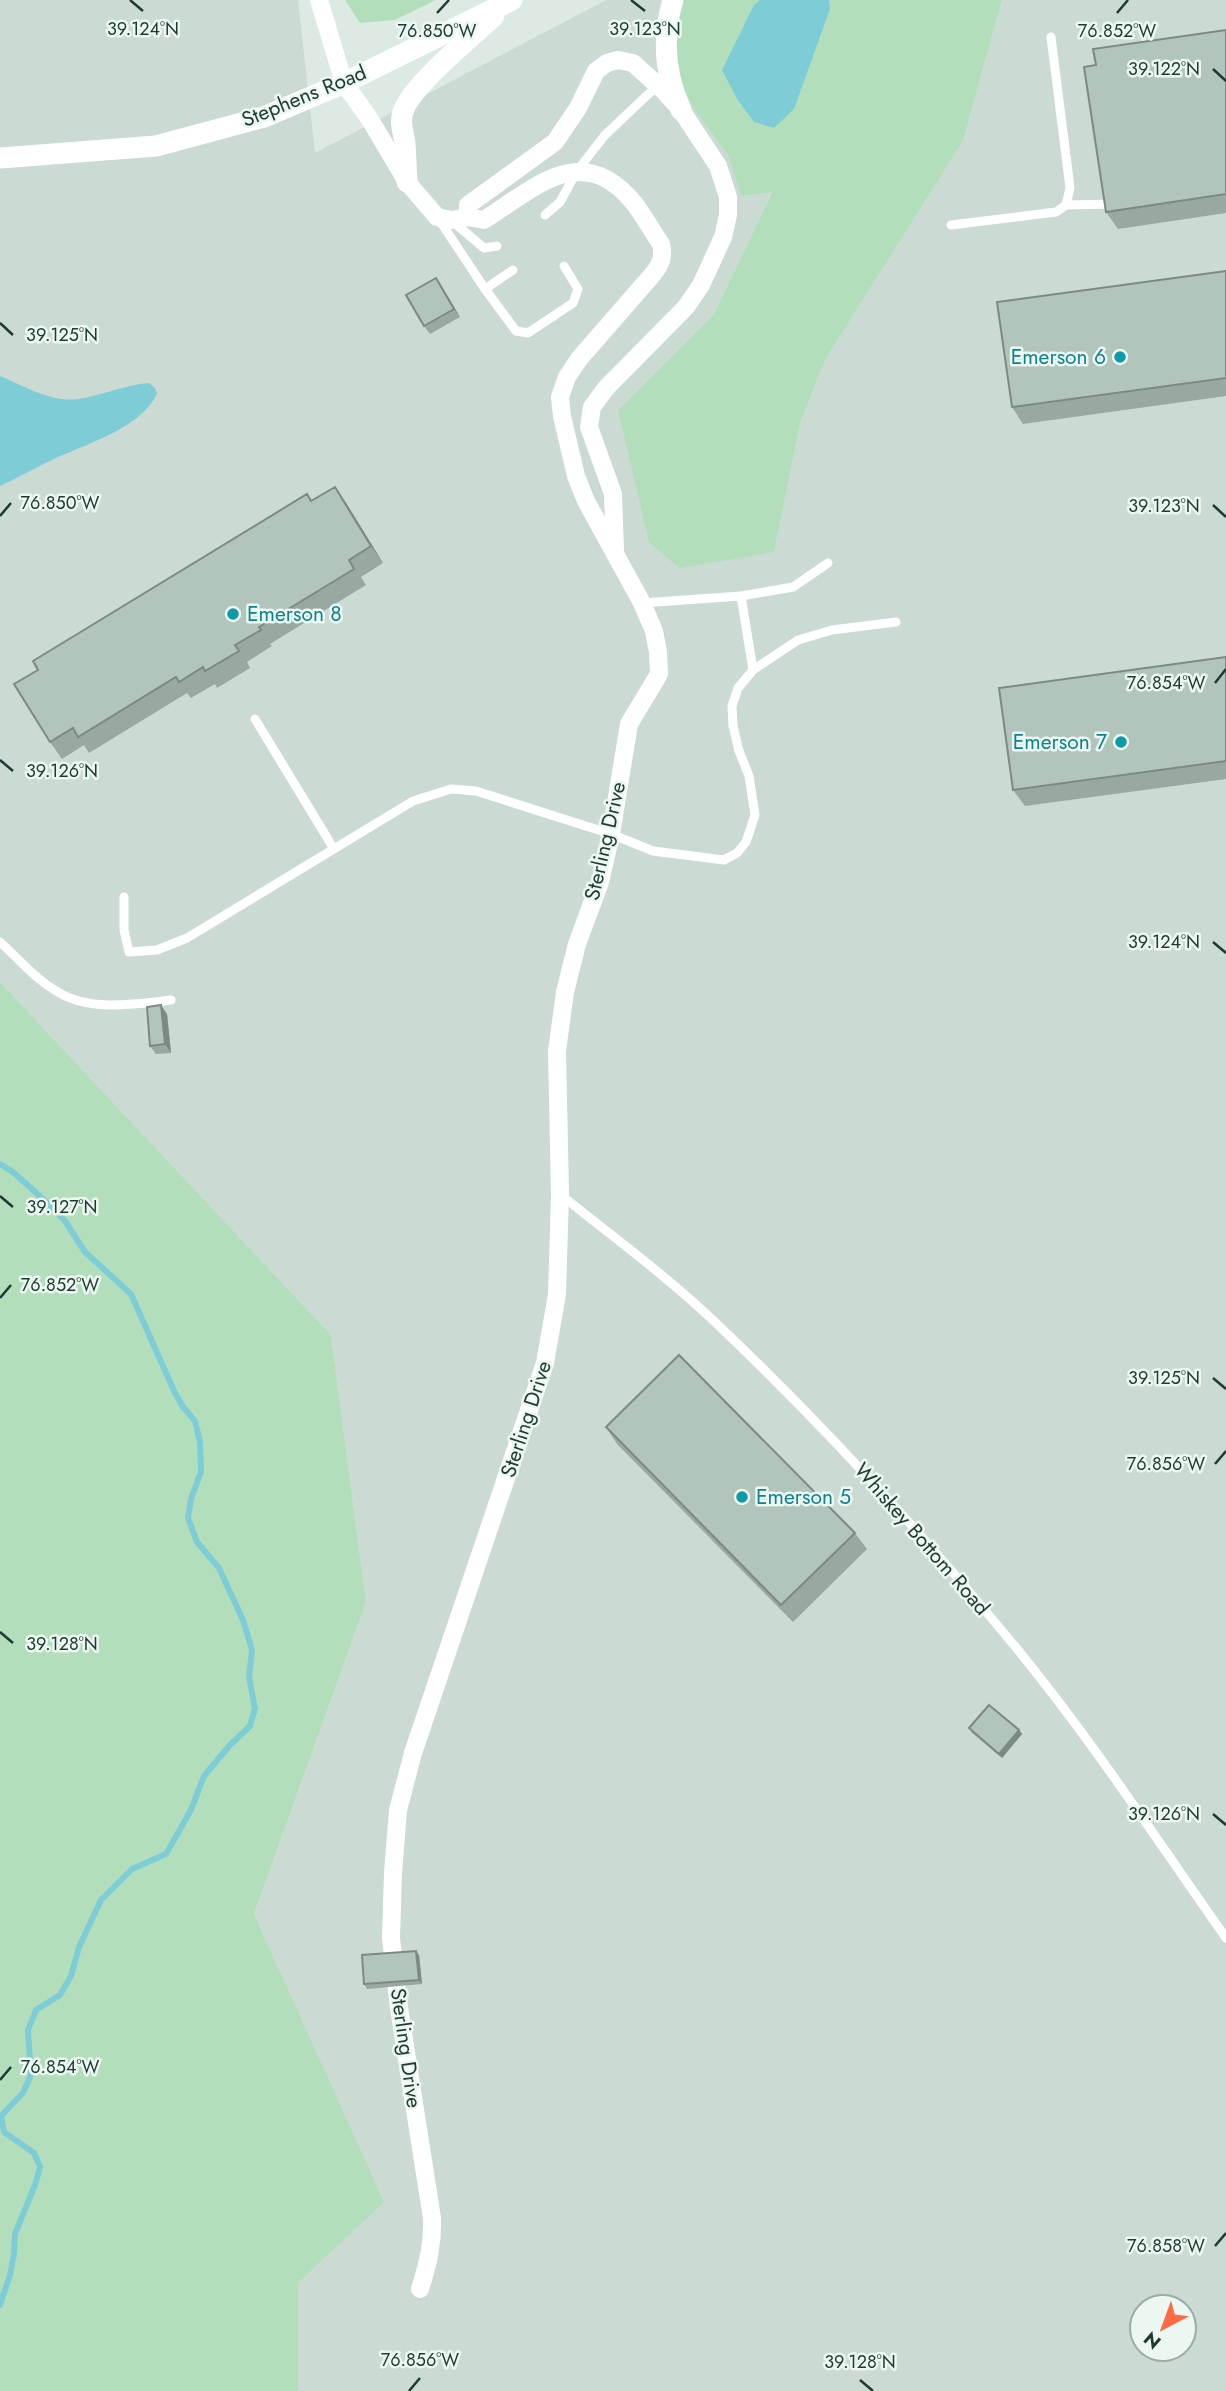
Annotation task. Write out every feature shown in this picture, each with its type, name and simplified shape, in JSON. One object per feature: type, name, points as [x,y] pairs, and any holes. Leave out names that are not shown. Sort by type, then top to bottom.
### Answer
[{"type":"street","points":[[319,0],[344,83],[369,118],[407,182],[452,218],[484,220],[542,183],[577,171]]},
{"type":"street","points":[[407,182],[401,128],[405,105],[425,80],[512,0]]},
{"type":"street","name":"Stephens Road","points":[[0,158],[156,146],[264,117],[344,83],[512,0]]},
{"type":"street","points":[[673,0],[667,29],[667,63],[681,110]]},
{"type":"street","name":"Sterling Drive","points":[[452,218],[555,142],[578,108],[593,76],[601,66],[612,61],[625,61],[642,69],[681,110],[718,166],[728,197],[728,215],[723,237],[695,296],[606,388],[592,407],[589,427],[613,494],[615,554]]},
{"type":"street","name":"Sterling Drive","points":[[420,2289],[433,2239],[391,1938],[398,1810],[413,1753],[545,1363],[557,1294],[560,1194],[557,1051],[565,992],[577,944],[600,882],[611,834],[629,724],[659,674],[654,631],[642,603],[586,501],[576,476],[559,397],[567,377],[579,359],[660,265],[663,251],[640,213],[622,191],[598,174],[577,171]]},
{"type":"lane","points":[[1051,37],[1070,188],[1066,205]]},
{"type":"lane","points":[[545,215],[560,202],[577,171],[605,135],[658,85]]},
{"type":"lane","points":[[951,225],[1056,212],[1066,205],[1114,204]]},
{"type":"lane","points":[[452,218],[484,248],[497,246]]},
{"type":"lane","points":[[452,218],[485,289],[516,331],[528,333],[573,303],[578,289],[564,266]]},
{"type":"lane","points":[[485,289],[513,270]]},
{"type":"lane","points":[[642,603],[741,596],[793,587],[828,563]]},
{"type":"lane","points":[[741,596],[753,670]]},
{"type":"lane","points":[[124,897],[124,930],[129,952],[157,950],[187,938],[413,801],[451,789],[476,791],[611,834],[653,851],[724,860],[737,853],[746,842],[755,815],[749,776],[733,726],[732,706],[737,688],[753,670],[798,639],[832,630],[896,622]]},
{"type":"lane","points":[[255,719],[334,849]]},
{"type":"lane","points":[[0,942],[59,993],[115,1006],[171,1000]]},
{"type":"lane","name":"Whiskey Bottom Road","points":[[560,1194],[714,1321],[835,1441],[899,1510],[1009,1639],[1082,1734],[1226,1938]]},
{"type":"shaded area","points":[[0,0],[298,0],[315,153],[606,0],[682,0],[696,112],[728,155],[741,196],[772,191],[714,314],[618,410],[774,552],[800,424],[825,360],[963,141],[1002,0],[1226,0],[1226,2391],[298,2391],[298,2283],[383,2202],[254,1914],[366,1602],[331,1335],[0,982]]},
{"type":"green space","points":[[345,0],[436,0],[395,20],[360,23]]},
{"type":"green space","points":[[682,0],[1002,0],[963,141],[825,360],[800,424],[774,552],[679,568],[649,542],[618,410],[714,314],[772,192],[741,196],[728,155],[696,112],[679,80],[674,45]]},
{"type":"green space","points":[[0,982],[331,1335],[366,1602],[254,1914],[384,2202],[298,2283],[298,2391],[0,2391]]},
{"type":"water","points":[[760,0],[829,0],[830,9],[794,109],[774,128],[754,122],[737,99],[722,70],[754,5]]},
{"type":"water","points":[[0,376],[38,393],[69,400],[149,383],[157,394],[139,416],[114,433],[0,486]]},
{"type":"building","points":[[1226,30],[1226,194],[1106,212],[1084,67],[1096,65],[1093,49]]},
{"type":"building","name":"Emerson 6","points":[[1226,271],[1226,378],[1012,407],[997,302]]},
{"type":"building","points":[[436,278],[454,309],[424,326],[406,295]]},
{"type":"building","name":"Emerson 8","points":[[335,487],[371,546],[349,560],[354,569],[259,627],[261,630],[235,645],[239,651],[205,671],[203,667],[179,682],[176,677],[78,737],[73,728],[50,742],[14,684],[38,670],[33,661],[307,494],[311,501]]},
{"type":"building","name":"Emerson 7","points":[[1226,657],[1226,761],[1013,790],[999,688]]},
{"type":"building","points":[[161,1005],[165,1044],[150,1046],[147,1007]]},
{"type":"building","name":"Emerson 5","points":[[679,1355],[855,1533],[781,1605],[606,1427]]},
{"type":"building","points":[[989,1705],[1019,1730],[999,1754],[969,1728]]},
{"type":"building","points":[[416,1951],[419,1980],[364,1984],[362,1955]]},
{"type":"waterway","points":[[0,1164],[44,1200],[65,1221],[85,1252],[131,1294],[174,1391],[195,1421],[200,1442],[201,1472],[191,1499],[188,1518],[197,1542],[219,1568],[243,1620],[252,1650],[249,1677],[255,1709],[250,1726],[204,1776],[191,1810],[166,1854],[132,1869],[101,1900],[79,1947],[71,1976],[60,1995],[36,2010],[28,2030],[31,2075],[23,2093],[1,2116],[4,2132],[34,2153],[40,2167],[15,2234],[10,2275],[0,2305]]},
{"type":"place","name":"Emerson 6","points":[[1120,357]]},
{"type":"place","name":"Emerson 8","points":[[233,614]]},
{"type":"place","name":"Emerson 7","points":[[1121,742]]},
{"type":"place","name":"Emerson 5","points":[[742,1497]]}]
